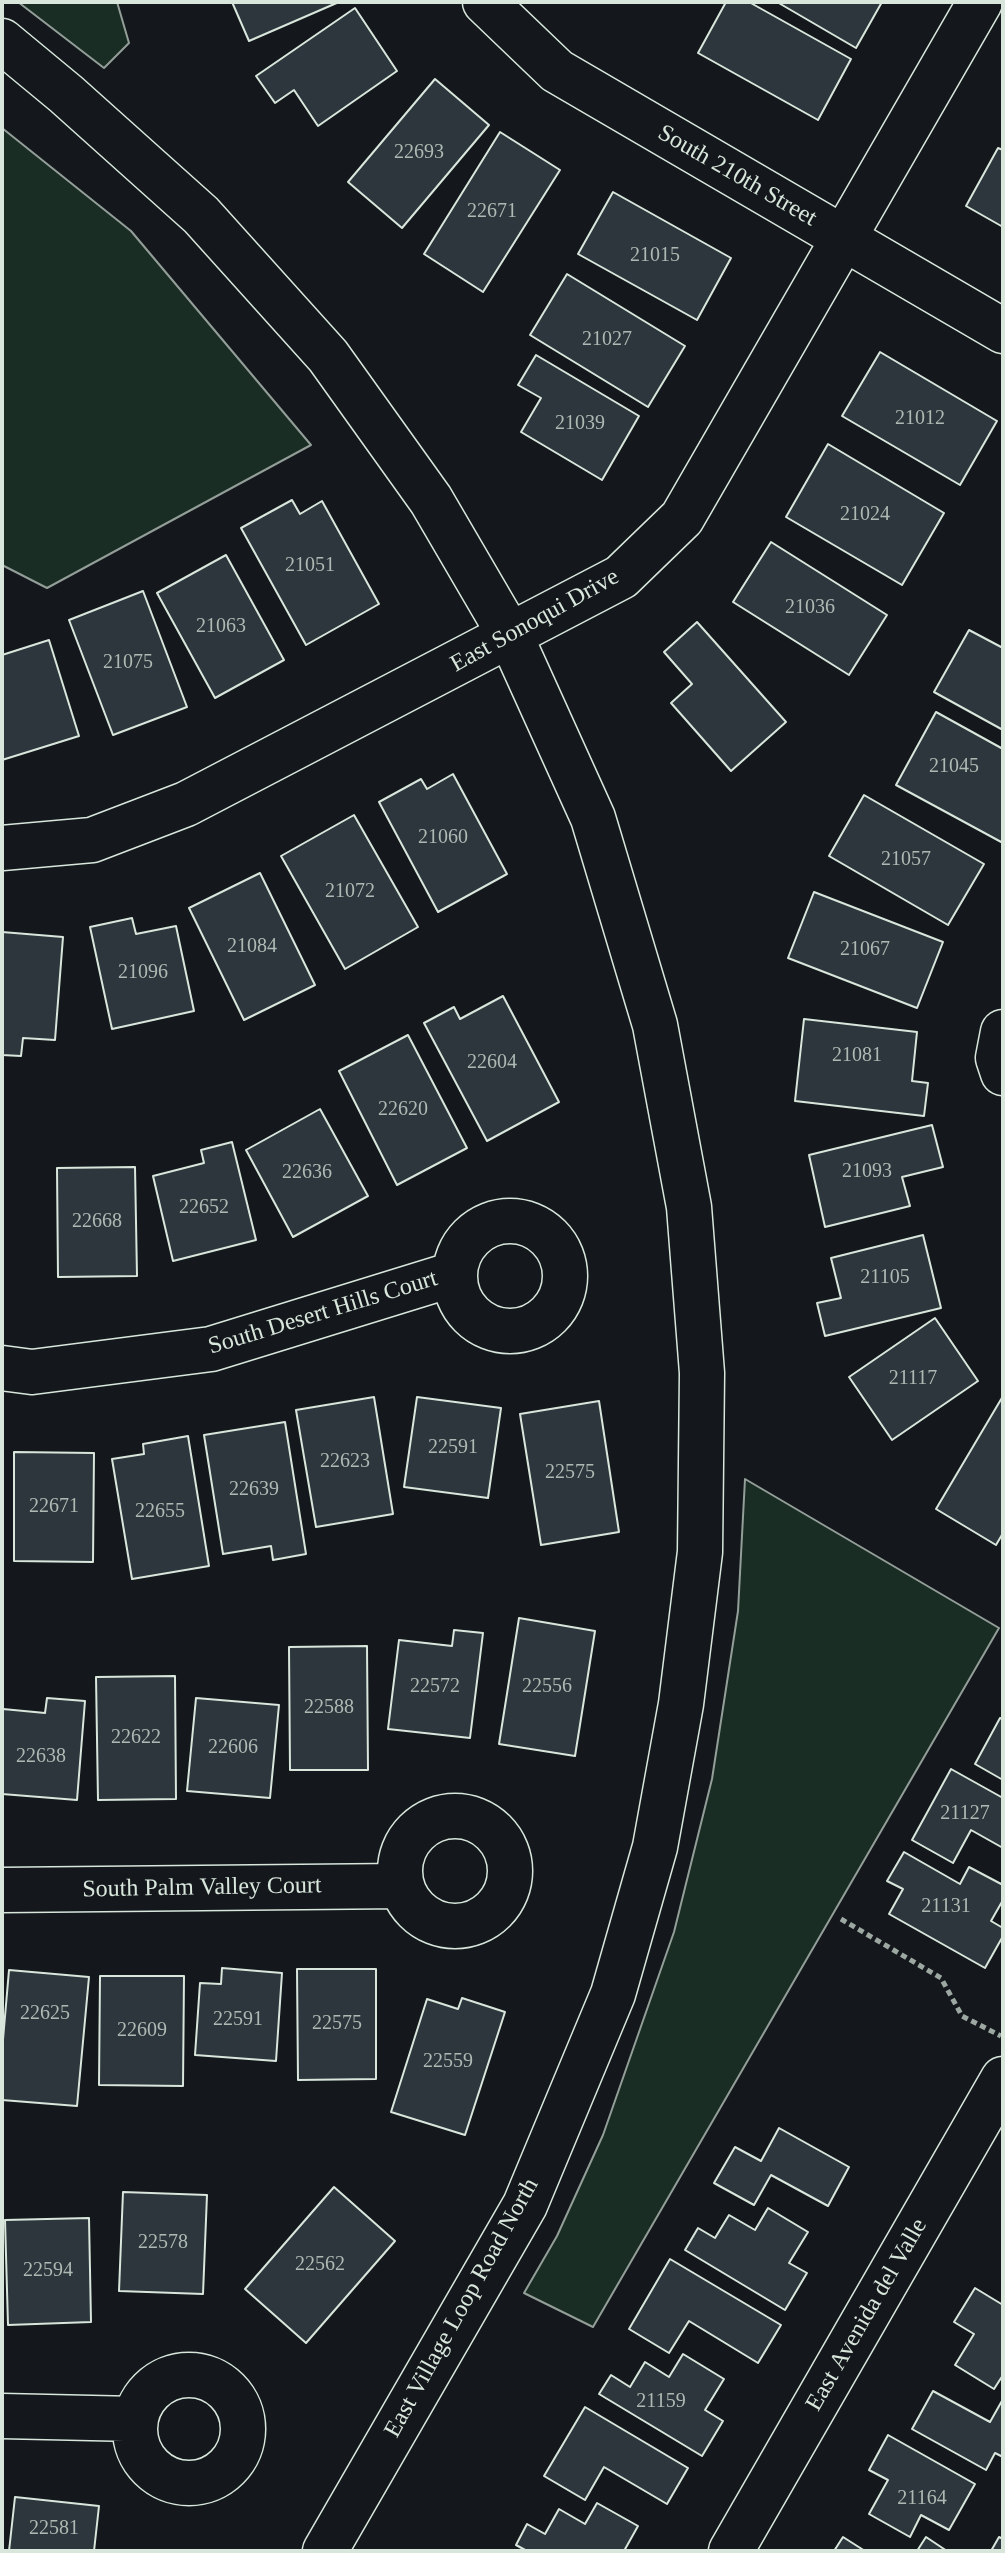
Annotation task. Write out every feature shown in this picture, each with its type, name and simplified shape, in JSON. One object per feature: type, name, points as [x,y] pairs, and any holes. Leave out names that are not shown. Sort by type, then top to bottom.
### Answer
[{"type":"street","name":"South 210th Street","points":[[485,2],[557,71],[1003,331]]},
{"type":"street","name":"East Sonoqui Drive","points":[[2,848],[92,840],[186,804],[621,577],[682,518],[980,2]]},
{"type":"street","name":"East Village Loop Road North","points":[[2,41],[201,215],[328,356],[431,500],[511,637],[593,818],[655,1025],[689,1207],[702,1373],[700,1552],[681,1704],[655,1847],[613,1994],[525,2205],[325,2551]]},
{"type":"street","points":[[1003,1032],[998,1058],[1003,1073]]},
{"type":"street","name":"South Desert Hills Court","points":[[2,1368],[32,1372],[211,1349],[454,1274]]},
{"type":"street","name":"South Palm Valley Court","points":[[2,1890],[401,1886]]},
{"type":"street","name":"East Avenida del Valle","points":[[731,2551],[1003,2079]]},
{"type":"street","points":[[2,2416],[136,2419]]},
{"type":"path","points":[[841,1919],[941,1978],[962,2016],[1003,2037]]},
{"type":"green space","points":[[18,2],[117,2],[129,43],[104,68]]},
{"type":"green space","points":[[2,128],[131,231],[311,445],[47,588],[2,565]]},
{"type":"green space","points":[[745,1479],[999,1628],[593,2327],[524,2293],[557,2236],[603,2135],[674,1932],[712,1779],[738,1611]]},
{"type":"building","points":[[232,2],[339,2],[249,41]]},
{"type":"building","points":[[726,2],[749,2],[851,59],[818,120],[698,53]]},
{"type":"building","points":[[777,2],[882,2],[856,48]]},
{"type":"building","points":[[355,8],[397,71],[318,126],[294,90],[275,103],[256,76]]},
{"type":"building","points":[[435,79],[489,125],[402,228],[348,182]]},
{"type":"building","points":[[500,132],[560,170],[483,292],[424,254]]},
{"type":"building","points":[[998,148],[1003,150],[1003,227],[966,206]]},
{"type":"building","points":[[613,192],[731,258],[697,320],[578,254]]},
{"type":"building","points":[[567,274],[685,346],[648,407],[530,335]]},
{"type":"building","points":[[880,352],[997,421],[960,485],[842,416]]},
{"type":"building","points":[[536,355],[639,416],[602,480],[521,432],[541,398],[518,385]]},
{"type":"building","points":[[828,444],[944,513],[902,585],[786,517]]},
{"type":"building","points":[[292,500],[300,514],[322,501],[379,604],[306,645],[241,528]]},
{"type":"building","points":[[771,542],[887,615],[849,675],[733,602]]},
{"type":"building","points":[[226,555],[284,660],[215,698],[157,593]]},
{"type":"building","points":[[143,591],[187,707],[113,735],[69,620]]},
{"type":"building","points":[[697,622],[786,722],[731,771],[671,703],[692,684],[664,652]]},
{"type":"building","points":[[969,630],[1003,648],[1003,730],[934,692]]},
{"type":"building","points":[[49,640],[79,736],[2,760],[2,655]]},
{"type":"building","points":[[936,712],[1003,749],[1003,843],[896,785]]},
{"type":"building","points":[[453,774],[507,874],[438,912],[379,802],[421,779],[427,789]]},
{"type":"building","points":[[864,795],[984,864],[948,925],[829,856]]},
{"type":"building","points":[[354,815],[418,927],[345,969],[281,856]]},
{"type":"building","points":[[260,873],[315,985],[244,1020],[189,908]]},
{"type":"building","points":[[814,892],[943,942],[917,1008],[788,958]]},
{"type":"building","points":[[132,918],[136,934],[176,926],[194,1011],[112,1029],[90,927]]},
{"type":"building","points":[[2,932],[63,937],[55,1040],[23,1038],[21,1056],[2,1055]]},
{"type":"building","points":[[503,996],[559,1102],[487,1141],[424,1023],[454,1007],[460,1019]]},
{"type":"building","points":[[804,1019],[917,1032],[912,1081],[928,1083],[924,1116],[795,1101]]},
{"type":"building","points":[[408,1035],[467,1148],[397,1185],[339,1071]]},
{"type":"building","points":[[320,1109],[368,1196],[293,1237],[246,1150]]},
{"type":"building","points":[[932,1125],[943,1167],[902,1177],[910,1206],[825,1227],[809,1155]]},
{"type":"building","points":[[232,1142],[256,1240],[173,1261],[153,1176],[204,1163],[201,1150]]},
{"type":"building","points":[[135,1167],[137,1276],[58,1277],[57,1168]]},
{"type":"building","points":[[923,1235],[941,1308],[825,1336],[817,1303],[841,1298],[831,1258]]},
{"type":"building","points":[[935,1318],[978,1381],[892,1440],[849,1377]]},
{"type":"building","points":[[1003,1396],[1003,1533],[996,1545],[936,1509]]},
{"type":"building","points":[[374,1397],[393,1514],[316,1527],[296,1410]]},
{"type":"building","points":[[417,1397],[501,1408],[488,1498],[404,1487]]},
{"type":"building","points":[[599,1401],[619,1532],[541,1545],[520,1414]]},
{"type":"building","points":[[285,1422],[306,1554],[273,1560],[271,1546],[223,1554],[204,1435]]},
{"type":"building","points":[[188,1436],[209,1566],[132,1579],[112,1459],[144,1454],[143,1444]]},
{"type":"building","points":[[14,1452],[94,1453],[93,1562],[14,1561]]},
{"type":"building","points":[[519,1618],[595,1631],[575,1756],[499,1744]]},
{"type":"building","points":[[454,1630],[483,1633],[470,1738],[388,1729],[399,1640],[452,1646]]},
{"type":"building","points":[[367,1646],[368,1770],[290,1770],[289,1647]]},
{"type":"building","points":[[175,1676],[176,1799],[98,1800],[96,1677]]},
{"type":"building","points":[[47,1698],[85,1701],[77,1800],[2,1794],[3,1709],[45,1713]]},
{"type":"building","points":[[196,1698],[279,1705],[270,1798],[187,1791]]},
{"type":"building","points":[[1000,1718],[1003,1719],[1003,1780],[975,1764]]},
{"type":"building","points":[[951,1769],[1003,1798],[1003,1848],[971,1830],[953,1863],[912,1840]]},
{"type":"building","points":[[904,1852],[960,1884],[969,1867],[1003,1885],[1003,1900],[991,1921],[1003,1928],[1003,1936],[985,1968],[889,1914],[903,1889],[887,1881]]},
{"type":"building","points":[[222,1968],[282,1973],[276,2061],[195,2055],[200,1983],[221,1984]]},
{"type":"building","points":[[297,1969],[376,1969],[376,2079],[298,2080]]},
{"type":"building","points":[[9,1970],[89,1977],[77,2106],[2,2100],[2,2051]]},
{"type":"building","points":[[100,1976],[184,1976],[183,2086],[99,2085]]},
{"type":"building","points":[[462,1998],[505,2012],[465,2135],[391,2112],[427,1999],[458,2009]]},
{"type":"building","points":[[779,2128],[849,2167],[828,2206],[771,2175],[754,2205],[714,2183],[735,2147],[761,2161]]},
{"type":"building","points":[[334,2187],[395,2241],[306,2343],[245,2289]]},
{"type":"building","points":[[123,2192],[207,2195],[203,2294],[119,2291]]},
{"type":"building","points":[[768,2208],[808,2232],[789,2263],[807,2273],[785,2310],[685,2250],[698,2228],[715,2238],[729,2215],[755,2230]]},
{"type":"building","points":[[89,2218],[91,2322],[8,2325],[5,2220]]},
{"type":"building","points":[[670,2259],[781,2325],[758,2363],[689,2321],[669,2353],[629,2329]]},
{"type":"building","points":[[975,2288],[1003,2305],[1003,2375],[994,2389],[955,2365],[974,2334],[954,2322]]},
{"type":"building","points":[[683,2354],[724,2379],[705,2410],[723,2421],[702,2456],[599,2394],[611,2375],[630,2387],[645,2362],[669,2377]]},
{"type":"building","points":[[933,2391],[990,2422],[1003,2399],[1003,2457],[995,2453],[986,2470],[912,2429]]},
{"type":"building","points":[[585,2407],[688,2468],[667,2504],[604,2467],[585,2500],[544,2476]]},
{"type":"building","points":[[888,2435],[975,2484],[949,2530],[921,2515],[910,2537],[869,2514],[888,2480],[869,2470]]},
{"type":"building","points":[[15,2497],[99,2506],[94,2551],[9,2551]]},
{"type":"building","points":[[597,2503],[638,2526],[624,2551],[527,2551],[516,2545],[527,2524],[545,2534],[559,2509],[585,2524]]},
{"type":"building","points":[[843,2537],[865,2551],[834,2551]]},
{"type":"building","points":[[926,2537],[947,2551],[917,2551]]},
{"type":"building","points":[[999,2537],[1003,2539],[1003,2551],[991,2551]]}]
